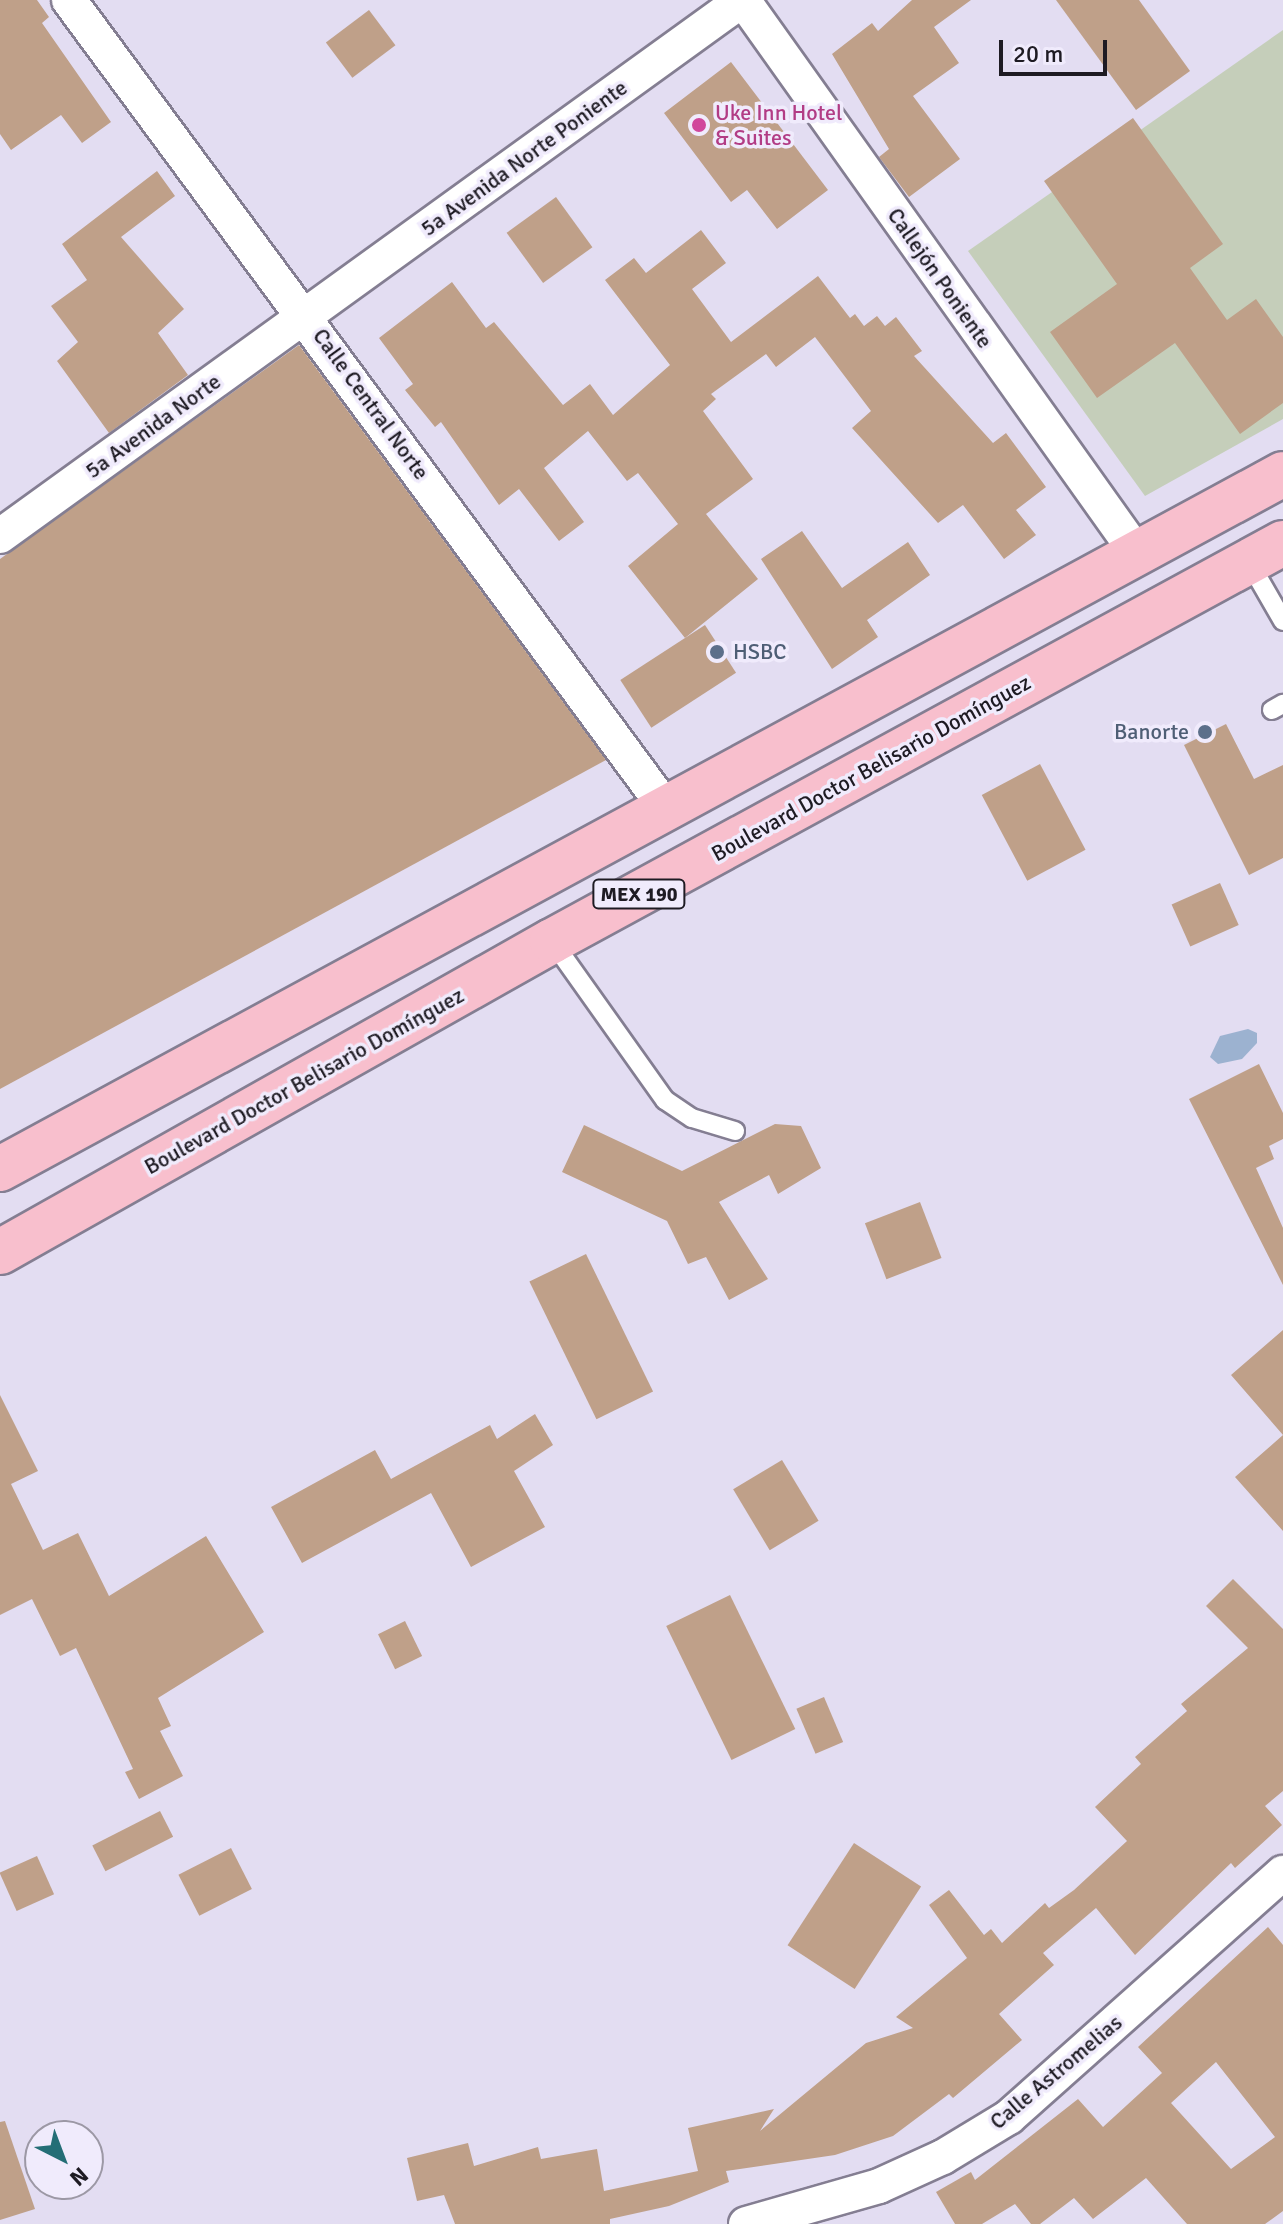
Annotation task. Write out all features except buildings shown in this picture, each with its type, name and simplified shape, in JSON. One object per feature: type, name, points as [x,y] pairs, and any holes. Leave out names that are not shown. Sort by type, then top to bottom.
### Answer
[{"type":"main road","name":"MEX 190","points":[[0,1169],[1139,556],[1283,474]]},
{"type":"main road","name":"Boulevard Doctor Belisario Domínguez","points":[[0,1252],[552,941],[1266,552]]},
{"type":"street","name":"Calle Central Norte","points":[[69,0],[307,316],[668,811]]},
{"type":"street","name":"5a Avenida Norte Poniente","points":[[307,316],[742,0]]},
{"type":"street","name":"Callejón Poniente","points":[[742,0],[1139,556]]},
{"type":"street","name":"5a Avenida Norte","points":[[0,536],[307,316]]},
{"type":"street","name":"Calle Astromelias","points":[[746,2224],[879,2186],[943,2157],[1009,2117],[1283,1873]]},
{"type":"lane","points":[[1266,552],[1283,621]]},
{"type":"lane","points":[[552,941],[665,1100],[692,1118],[735,1131]]},
{"type":"green space","points":[[1283,30],[1283,419],[1145,496],[968,251]]},
{"type":"water","points":[[1248,1029],[1257,1033],[1257,1043],[1242,1059],[1218,1064],[1210,1057],[1220,1036]]},
{"type":"place","name":"Uke Inn Hotel & Suites","points":[[699,125]]},
{"type":"place","name":"HSBC","points":[[717,652]]},
{"type":"place","name":"Banorte","points":[[1205,732]]}]
